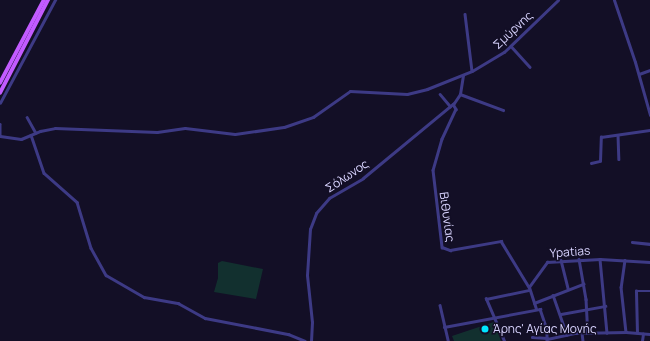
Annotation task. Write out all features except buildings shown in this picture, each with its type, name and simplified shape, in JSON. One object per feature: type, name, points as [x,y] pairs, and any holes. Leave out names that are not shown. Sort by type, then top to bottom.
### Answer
[{"type":"main road","points":[[0,83],[44,0]]},
{"type":"main road","points":[[0,93],[48,0]]},
{"type":"street","points":[[0,103],[55,0]]},
{"type":"street","name":"Σμύρνης","points":[[36,132],[71,128],[157,132],[185,128],[243,133],[280,128],[308,119],[350,90],[403,95],[432,88],[472,71],[511,46],[558,0]]},
{"type":"street","points":[[614,0],[648,102],[650,115]]},
{"type":"street","points":[[465,14],[472,71]]},
{"type":"street","points":[[511,46],[530,67]]},
{"type":"street","points":[[639,74],[650,70]]},
{"type":"street","points":[[463,75],[460,94],[503,110]]},
{"type":"street","points":[[440,94],[452,105]]},
{"type":"street","name":"Σόλωνος","points":[[311,340],[306,275],[310,229],[316,213],[329,198],[363,178],[452,105],[460,94]]},
{"type":"street","name":"Βιθυνίας","points":[[452,105],[456,109],[442,139],[433,170],[442,247],[450,250],[500,240],[529,288]]},
{"type":"street","points":[[0,124],[0,137],[18,140],[31,136],[36,132],[27,116]]},
{"type":"street","points":[[591,163],[600,161],[600,138],[650,130]]},
{"type":"street","points":[[618,135],[619,159]]},
{"type":"street","points":[[31,136],[44,173],[77,202],[91,248],[106,275],[146,298],[178,303],[205,318],[288,334],[305,341]]},
{"type":"street","points":[[632,242],[650,244]]},
{"type":"street","points":[[579,259],[584,284],[588,333]]},
{"type":"street","points":[[600,259],[607,333]]},
{"type":"street","name":"Ypatias","points":[[529,288],[544,264],[561,260],[600,259],[650,262]]},
{"type":"street","points":[[561,260],[568,289]]},
{"type":"street","points":[[625,260],[621,286],[626,332]]},
{"type":"street","points":[[534,303],[584,284]]},
{"type":"street","points":[[504,341],[487,298],[529,288],[536,309]]},
{"type":"street","points":[[637,333],[636,291],[650,291]]},
{"type":"street","points":[[553,295],[567,335]]},
{"type":"street","points":[[440,305],[448,341]]},
{"type":"street","points":[[560,314],[605,306]]},
{"type":"street","points":[[444,327],[495,319],[536,309],[542,309],[547,339]]},
{"type":"street","points":[[532,336],[547,339],[582,333],[626,332],[650,334]]},
{"type":"street","points":[[582,333],[583,341]]},
{"type":"street","points":[[642,341],[643,334]]},
{"type":"street","points":[[311,340],[316,341]]},
{"type":"green space","points":[[222,261],[263,269],[256,299],[214,292],[218,278],[218,263]]},
{"type":"green space","name":"Άρης' Αγίας Μονής","points":[[494,322],[501,341],[454,341],[452,336]]},
{"type":"place","name":"Άρης' Αγίας Μονής","points":[[485,329]]}]
